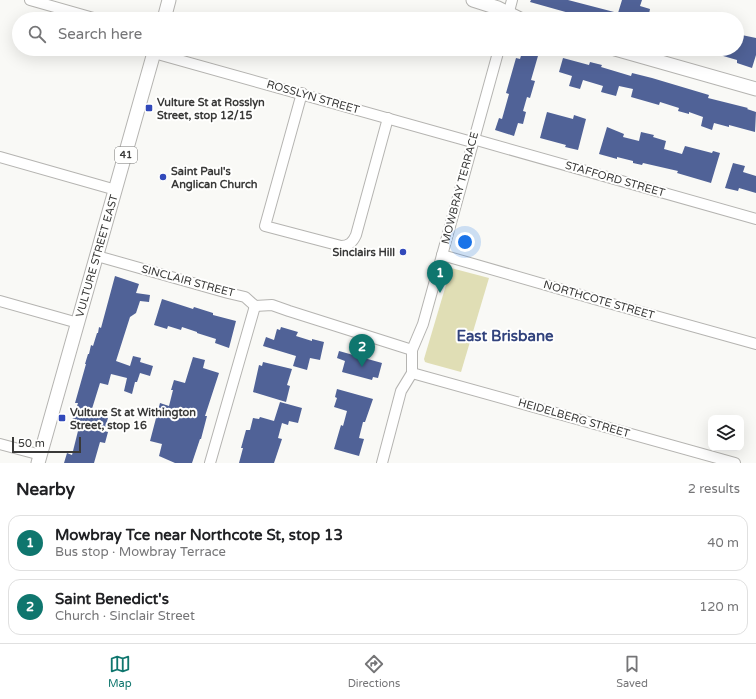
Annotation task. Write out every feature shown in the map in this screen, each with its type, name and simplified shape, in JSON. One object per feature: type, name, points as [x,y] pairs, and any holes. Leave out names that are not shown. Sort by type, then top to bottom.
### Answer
[{"type":"main road","points":[[166,12],[169,0]]},
{"type":"main road","points":[[473,0],[509,12]]},
{"type":"main road","name":"VULTURE STREET EAST","points":[[39,459],[154,56]]},
{"type":"main road","points":[[640,56],[756,89]]},
{"type":"street","points":[[30,0],[72,12]]},
{"type":"street","name":"ROSSLYN STREET","points":[[172,56],[302,94],[473,140]]},
{"type":"street","name":"MOWBRAY TERRACE","points":[[412,373],[412,350],[423,324],[497,56]]},
{"type":"street","points":[[302,94],[265,226],[341,246],[348,245],[353,242],[388,118]]},
{"type":"street","name":"STAFFORD STREET","points":[[473,140],[756,219]]},
{"type":"street","points":[[0,157],[116,190]]},
{"type":"street","name":"NORTHCOTE STREET","points":[[442,255],[756,344]]},
{"type":"street","name":"SINCLAIR STREET","points":[[97,256],[242,296],[255,306]]},
{"type":"street","points":[[0,301],[78,323]]},
{"type":"street","points":[[210,463],[255,306],[277,306],[412,350]]},
{"type":"street","points":[[382,463],[401,391],[412,373]]},
{"type":"street","name":"HEIDELBERG STREET","points":[[412,373],[735,463]]},
{"type":"street","points":[[0,444],[39,459]]},
{"type":"shaded area","points":[[451,268],[489,278],[461,372],[425,362],[424,359]]},
{"type":"building","points":[[531,0],[568,0],[614,12],[566,12],[530,2]]},
{"type":"building","points":[[622,0],[642,0],[640,6],[650,9],[649,12],[618,12]]},
{"type":"building","points":[[744,35],[756,38],[756,55],[752,68],[737,63],[737,60],[723,56],[744,56]]},
{"type":"building","points":[[521,56],[538,56],[531,80],[535,81],[530,98],[527,97],[523,111],[526,112],[523,124],[518,123],[514,136],[495,130],[499,118],[502,119],[509,94],[506,93],[516,58],[520,59]]},
{"type":"building","points":[[563,58],[589,65],[590,62],[602,65],[601,67],[631,76],[632,73],[652,78],[709,95],[708,98],[748,108],[747,109],[756,112],[755,132],[729,125],[729,127],[714,123],[712,130],[701,126],[703,117],[689,112],[689,114],[678,111],[679,108],[660,102],[659,105],[631,97],[633,89],[619,86],[616,96],[601,92],[603,86],[583,80],[580,89],[569,86],[572,76],[559,72]]},
{"type":"building","points":[[547,112],[573,119],[574,115],[586,119],[578,150],[540,138]]},
{"type":"building","points":[[607,127],[624,134],[623,137],[639,141],[641,132],[654,135],[653,137],[666,141],[664,149],[682,154],[685,146],[712,153],[713,151],[720,153],[711,183],[677,173],[678,171],[643,163],[642,165],[633,163],[633,161],[617,157],[617,159],[599,154]]},
{"type":"building","points":[[733,163],[745,166],[743,172],[756,176],[756,193],[739,188],[738,191],[725,188]]},
{"type":"building","points":[[115,276],[139,284],[136,293],[150,295],[149,302],[140,301],[136,313],[130,317],[116,361],[130,366],[133,356],[141,358],[140,362],[153,366],[150,376],[140,373],[137,382],[135,382],[132,394],[124,391],[127,378],[111,374],[108,385],[100,383],[91,412],[108,418],[104,431],[108,432],[105,443],[100,442],[94,463],[64,463],[67,453],[72,455],[80,423],[72,421],[78,403],[75,403],[85,364],[99,327],[101,328]]},
{"type":"building","points":[[162,299],[193,309],[194,307],[213,313],[213,315],[236,321],[229,348],[215,343],[216,339],[182,327],[181,330],[168,326],[167,329],[154,325]]},
{"type":"building","points":[[281,327],[298,332],[296,336],[312,341],[312,339],[324,342],[320,360],[310,358],[307,370],[293,366],[296,356],[263,346],[266,337],[274,340],[277,329],[280,330]]},
{"type":"building","points":[[339,351],[382,363],[378,378],[373,377],[372,380],[342,372],[345,361],[337,358]]},
{"type":"building","points":[[193,357],[205,360],[203,368],[219,373],[205,416],[207,416],[201,439],[192,463],[175,463],[159,456],[162,444],[150,441],[160,403],[169,406],[174,380],[185,383]]},
{"type":"building","points":[[263,362],[292,369],[287,385],[290,386],[286,402],[253,392],[259,365],[262,366]]},
{"type":"building","points":[[337,389],[373,399],[365,422],[363,422],[359,438],[364,439],[359,456],[334,449],[347,411],[334,407],[337,398],[335,397]]},
{"type":"building","points":[[280,402],[302,408],[298,423],[289,421],[288,425],[282,423],[278,438],[282,439],[274,463],[239,463],[246,430],[250,430],[253,418],[259,419],[260,417],[274,421]]},
{"type":"place","name":"Vulture St at Rosslyn Street, stop 12/15","points":[[149,108]]},
{"type":"place","name":"Saint Paul's Anglican Church","points":[[163,177]]},
{"type":"place","name":"Sinclairs Hill","points":[[403,252]]},
{"type":"place","name":"Mowbray Tce near Northcote St, stop 13","points":[[440,293]]},
{"type":"place","name":"Saint Benedict's","points":[[362,367]]},
{"type":"place","name":"Vulture St at Withington Street, stop 16","points":[[62,418]]},
{"type":"district","name":"East Brisbane","points":[[505,336]]}]
